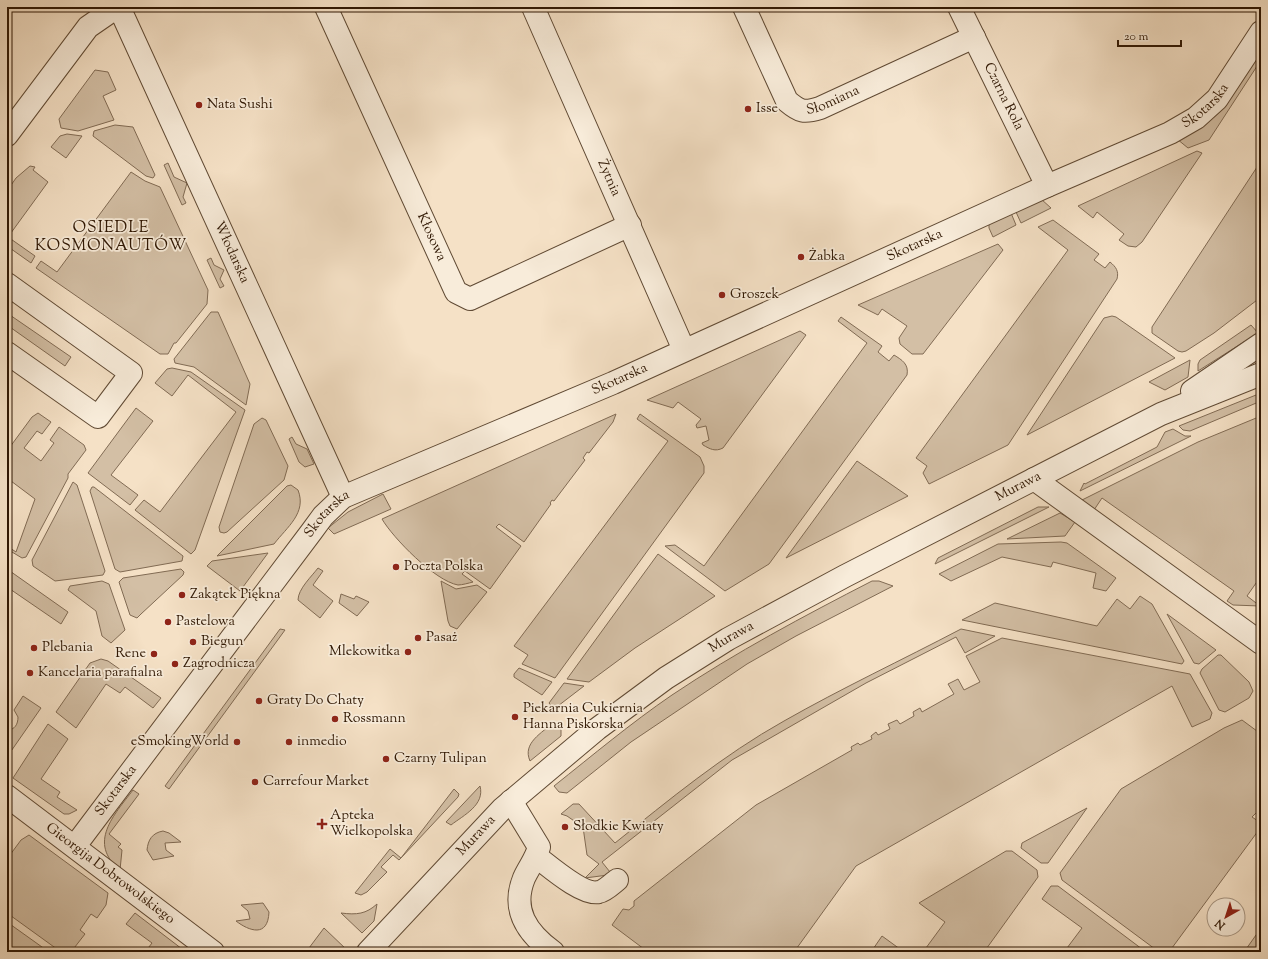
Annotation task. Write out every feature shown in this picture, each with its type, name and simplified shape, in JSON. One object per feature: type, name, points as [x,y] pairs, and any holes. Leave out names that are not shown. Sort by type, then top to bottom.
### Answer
[{"type":"street","points":[[7,135],[88,27],[118,7]]},
{"type":"street","name":"Włodarska","points":[[118,7],[343,497]]},
{"type":"street","name":"Kłosowa","points":[[326,7],[456,292],[470,299],[630,225]]},
{"type":"street","name":"Żytnia","points":[[533,7],[684,350]]},
{"type":"street","name":"Słomiana","points":[[744,7],[787,101],[797,110],[807,112],[820,108],[974,37]]},
{"type":"street","name":"Czarna Rola","points":[[959,7],[1047,186]]},
{"type":"street","name":"Skotarska","points":[[75,846],[324,516],[343,497],[613,383],[1047,186],[1170,133],[1196,118],[1217,99],[1261,32]]},
{"type":"street","points":[[7,284],[131,373],[98,417],[7,353]]},
{"type":"street","name":"Murawa","points":[[1160,414],[1261,344]]},
{"type":"street","name":"Murawa","points":[[368,952],[460,852],[511,801],[597,729],[666,678],[728,639],[1160,414],[1261,374]]},
{"type":"street","points":[[1034,479],[1261,643]]},
{"type":"street","name":"Gieorgija Dobrowolskiego","points":[[7,796],[213,952]]},
{"type":"street","points":[[511,801],[539,847],[537,857],[525,876],[520,890],[519,905],[524,921],[535,938],[553,952]]},
{"type":"street","points":[[537,857],[582,889],[592,893],[600,892],[617,880]]},
{"type":"shaded area","points":[[1261,46],[1261,60],[1209,140],[1188,148],[1177,139]]},
{"type":"shaded area","points":[[95,70],[108,72],[116,90],[103,96],[114,120],[78,131],[61,128],[59,119]]},
{"type":"shaded area","points":[[115,125],[133,127],[155,175],[153,178],[146,176],[93,136],[94,131]]},
{"type":"shaded area","points":[[67,134],[82,136],[66,158],[51,147],[60,136]]},
{"type":"shaded area","points":[[1197,151],[1202,153],[1142,242],[1136,247],[1128,246],[1119,240],[1124,234],[1097,212],[1093,218],[1078,206]]},
{"type":"shaded area","points":[[1261,161],[1261,297],[1214,333],[1186,351],[1178,351],[1152,333],[1152,327]]},
{"type":"shaded area","points":[[168,163],[174,177],[187,183],[183,197],[186,203],[182,205],[164,165]]},
{"type":"shaded area","points":[[30,166],[35,167],[33,170],[48,182],[8,237],[35,256],[31,263],[7,246],[7,191],[16,178]]},
{"type":"shaded area","points":[[131,172],[145,181],[160,187],[208,290],[207,304],[176,343],[174,343],[168,354],[160,354],[36,268],[41,261],[57,272]]},
{"type":"shaded area","points":[[1041,199],[1051,208],[1021,223],[1016,212]]},
{"type":"shaded area","points":[[1011,213],[1016,225],[993,237],[989,224]]},
{"type":"shaded area","points":[[1053,220],[1099,254],[1094,260],[1105,268],[1110,262],[1117,271],[1117,279],[1008,445],[929,484],[923,473],[927,466],[916,458],[1068,250],[1038,227]]},
{"type":"shaded area","points":[[998,244],[1003,250],[923,354],[912,354],[900,344],[899,338],[907,326],[882,309],[878,315],[858,305]]},
{"type":"shaded area","points":[[211,258],[214,265],[224,270],[220,279],[224,286],[220,288],[207,260]]},
{"type":"shaded area","points":[[211,312],[218,312],[250,384],[246,405],[194,367],[175,363],[174,359]]},
{"type":"shaded area","points":[[7,313],[71,357],[65,366],[7,325]]},
{"type":"shaded area","points":[[1112,316],[1116,317],[1175,358],[1027,435],[1104,318]]},
{"type":"shaded area","points":[[841,317],[882,346],[878,352],[889,361],[894,355],[902,361],[906,365],[907,375],[769,564],[725,591],[665,546],[675,545],[704,566],[867,343],[838,321]]},
{"type":"shaded area","points":[[1251,325],[1258,333],[1198,371],[1198,364],[1200,360]]},
{"type":"shaded area","points":[[800,331],[806,335],[723,448],[715,450],[703,445],[702,443],[709,440],[706,426],[697,428],[696,425],[701,419],[678,402],[673,408],[647,400]]},
{"type":"shaded area","points":[[1190,360],[1188,377],[1165,390],[1149,382]]},
{"type":"shaded area","points":[[172,368],[191,372],[245,410],[195,550],[191,554],[135,510],[144,500],[160,512],[236,412],[188,375],[172,396],[155,383],[167,369]]},
{"type":"shaded area","points":[[1261,393],[1261,401],[1190,431],[1183,430],[1179,426]]},
{"type":"shaded area","points":[[136,408],[153,421],[111,475],[138,495],[130,505],[88,473]]},
{"type":"shaded area","points":[[38,413],[51,422],[42,434],[37,431],[24,448],[41,461],[54,443],[50,440],[59,427],[84,445],[86,450],[68,474],[68,478],[26,557],[22,558],[7,549],[7,546],[16,552],[35,499],[7,478],[7,451],[32,417]]},
{"type":"shaded area","points":[[616,414],[613,422],[589,453],[587,452],[583,458],[585,460],[554,501],[552,500],[550,503],[551,504],[524,542],[499,524],[496,527],[521,546],[490,589],[465,571],[462,574],[473,582],[458,585],[438,576],[416,558],[395,537],[382,519]]},
{"type":"shaded area","points":[[640,414],[700,457],[704,466],[704,473],[555,678],[522,664],[528,655],[514,646],[668,441],[637,419]]},
{"type":"shaded area","points":[[1261,416],[1261,576],[1247,596],[1260,606],[1233,605],[1227,601],[1234,591],[1102,498],[1094,510],[1082,500],[1198,442]]},
{"type":"shaded area","points":[[262,418],[266,420],[288,466],[284,480],[227,532],[220,532],[219,527],[254,424]]},
{"type":"shaded area","points":[[1173,429],[1185,436],[1191,436],[1080,491],[1084,483],[1085,484],[1157,447],[1165,432]]},
{"type":"shaded area","points":[[292,437],[296,444],[307,449],[314,464],[305,467],[299,462],[289,439]]},
{"type":"shaded area","points":[[857,461],[908,496],[786,558]]},
{"type":"shaded area","points":[[73,482],[77,485],[105,571],[103,575],[55,581],[33,566],[32,560]]},
{"type":"shaded area","points":[[291,485],[298,490],[300,498],[298,513],[290,526],[274,544],[217,556],[287,486]]},
{"type":"shaded area","points":[[92,487],[94,487],[183,556],[182,561],[120,572],[115,569],[90,491]]},
{"type":"shaded area","points":[[383,494],[391,509],[334,534],[328,528],[348,512]]},
{"type":"shaded area","points":[[1038,507],[1049,507],[935,564],[938,558]]},
{"type":"shaded area","points":[[1060,513],[1075,522],[1065,536],[1007,539]]},
{"type":"shaded area","points":[[1067,543],[1116,578],[1106,591],[1093,588],[1096,573],[1053,562],[1051,567],[1002,557],[951,581],[939,574],[998,544]]},
{"type":"shaded area","points":[[268,553],[240,591],[207,566],[212,561]]},
{"type":"shaded area","points":[[658,554],[715,596],[635,648],[589,682],[567,679]]},
{"type":"shaded area","points":[[318,568],[323,571],[313,585],[333,601],[320,618],[298,600],[300,591]]},
{"type":"shaded area","points":[[7,569],[68,612],[61,624],[7,587]]},
{"type":"shaded area","points":[[181,569],[184,572],[183,575],[137,618],[130,615],[119,582],[123,578]]},
{"type":"shaded area","points":[[102,581],[109,584],[125,630],[111,643],[102,636],[96,611],[68,590],[70,586]]},
{"type":"shaded area","points":[[441,581],[456,589],[477,585],[487,592],[457,629],[450,626],[448,621]]},
{"type":"shaded area","points":[[872,581],[879,581],[893,586],[796,636],[747,664],[631,742],[567,793],[559,792],[554,786],[612,739],[696,679],[770,635]]},
{"type":"shaded area","points":[[341,594],[354,599],[356,596],[369,602],[357,616],[339,603]]},
{"type":"shaded area","points":[[1140,596],[1152,604],[1184,661],[1182,664],[962,620],[995,603],[1097,626],[1117,599],[1130,609]]},
{"type":"shaded area","points":[[1167,614],[1216,650],[1199,664],[1194,663]]},
{"type":"shaded area","points":[[280,629],[285,630],[169,789],[165,786]]},
{"type":"shaded area","points":[[961,629],[995,636],[965,653],[956,637],[866,683],[732,760],[602,862],[610,872],[608,875],[585,878],[599,864],[587,855],[583,827],[567,816],[561,814],[573,804],[579,804],[615,843],[718,763],[761,734],[828,697]]},
{"type":"shaded area","points":[[1002,638],[1190,674],[1212,713],[1210,719],[1192,727],[1172,686],[856,866],[794,952],[648,952],[612,925],[623,909],[629,910],[634,906],[634,901],[756,805],[852,750],[851,747],[858,743],[860,745],[872,739],[871,736],[876,732],[878,735],[890,729],[888,724],[897,720],[900,724],[914,716],[913,712],[920,708],[922,712],[954,694],[948,684],[958,679],[964,690],[980,682],[966,656]]},
{"type":"shaded area","points":[[1218,655],[1221,655],[1249,682],[1253,691],[1249,698],[1225,712],[1219,710],[1200,673],[1202,669]]},
{"type":"shaded area","points":[[101,659],[108,661],[161,698],[153,708],[125,687],[120,693],[106,684],[76,728],[56,712],[90,663]]},
{"type":"shaded area","points":[[519,668],[552,682],[542,695],[514,677],[514,674]]},
{"type":"shaded area","points":[[564,683],[584,686],[554,709],[549,703]]},
{"type":"shaded area","points":[[23,696],[41,708],[7,757],[7,730],[14,728],[17,724],[18,717],[14,710]]},
{"type":"shaded area","points":[[1242,720],[1261,734],[1261,813],[1258,811],[1252,817],[1261,823],[1261,827],[1209,897],[1206,897],[1206,902],[1169,952],[1159,952],[1062,880],[1060,873],[1121,789],[1224,728]]},
{"type":"shaded area","points":[[554,722],[561,730],[561,736],[530,761],[528,755],[529,749],[534,739]]},
{"type":"shaded area","points":[[48,724],[68,739],[41,779],[60,792],[57,797],[77,810],[69,814],[64,814],[13,778]]},
{"type":"shaded area","points":[[480,786],[481,793],[479,799],[472,809],[451,825],[446,822]]},
{"type":"shaded area","points":[[454,789],[459,794],[458,797],[401,858]]},
{"type":"shaded area","points":[[133,790],[139,794],[109,834],[121,844],[118,847],[122,850],[120,870],[110,860],[105,850],[105,839],[107,829],[112,819]]},
{"type":"shaded area","points":[[1087,808],[1048,863],[1041,863],[1021,848],[1022,843]]},
{"type":"shaded area","points":[[163,831],[169,833],[181,842],[165,843],[166,850],[174,856],[153,860],[147,850],[148,843],[153,835]]},
{"type":"shaded area","points":[[29,835],[108,893],[106,905],[97,918],[91,914],[80,930],[85,934],[71,952],[61,952],[7,913],[7,859],[21,840]]},
{"type":"shaded area","points":[[390,849],[401,858],[399,860],[393,855],[381,867],[387,872],[367,892],[361,895],[355,893]]},
{"type":"shaded area","points":[[1006,851],[1012,851],[1037,870],[1038,877],[984,952],[923,952],[945,922],[919,903]]},
{"type":"shaded area","points":[[1051,886],[1058,886],[1146,952],[1064,952],[1082,928],[1042,899]]},
{"type":"shaded area","points":[[263,903],[269,912],[268,920],[262,929],[252,929],[241,925],[236,921],[250,919],[248,911],[241,905]]},
{"type":"shaded area","points":[[377,904],[374,921],[362,933],[341,913],[352,914],[365,912]]},
{"type":"shaded area","points":[[135,913],[186,952],[145,952],[152,943],[126,924]]},
{"type":"shaded area","points":[[7,922],[49,952],[7,952]]},
{"type":"shaded area","points":[[324,928],[347,950],[345,952],[306,952]]},
{"type":"shaded area","points":[[1261,928],[1261,952],[1244,952]]},
{"type":"shaded area","points":[[882,936],[904,952],[871,952]]},
{"type":"place","name":"Nata Sushi","points":[[199,105]]},
{"type":"place","name":"Isse","points":[[748,109]]},
{"type":"place","name":"Żabka","points":[[801,257]]},
{"type":"place","name":"Groszek","points":[[722,295]]},
{"type":"place","name":"Poczta Polska","points":[[396,567]]},
{"type":"place","name":"Zakątek Piękna","points":[[182,595]]},
{"type":"place","name":"Pastelowa","points":[[168,622]]},
{"type":"place","name":"Pasaż","points":[[418,638]]},
{"type":"place","name":"Biegun","points":[[193,642]]},
{"type":"place","name":"Plebania","points":[[34,648]]},
{"type":"place","name":"Mlekowitka","points":[[408,652]]},
{"type":"place","name":"Rene","points":[[154,654]]},
{"type":"place","name":"Zagrodnicza","points":[[175,664]]},
{"type":"place","name":"Kancelaria parafialna","points":[[30,673]]},
{"type":"place","name":"Graty Do Chaty","points":[[259,701]]},
{"type":"place","name":"Piekarnia Cukiernia Hanna Piskorska","points":[[515,717]]},
{"type":"place","name":"Rossmann","points":[[335,719]]},
{"type":"place","name":"eSmokingWorld","points":[[237,742]]},
{"type":"place","name":"inmedio","points":[[289,742]]},
{"type":"place","name":"Czarny Tulipan","points":[[386,759]]},
{"type":"place","name":"Carrefour Market","points":[[255,782]]},
{"type":"place","name":"Apteka Wielkopolska","points":[[322,824]]},
{"type":"place","name":"Słodkie Kwiaty","points":[[565,827]]},
{"type":"district","name":"OSIEDLE KOSMONAUTÓW","points":[[111,237]]}]
